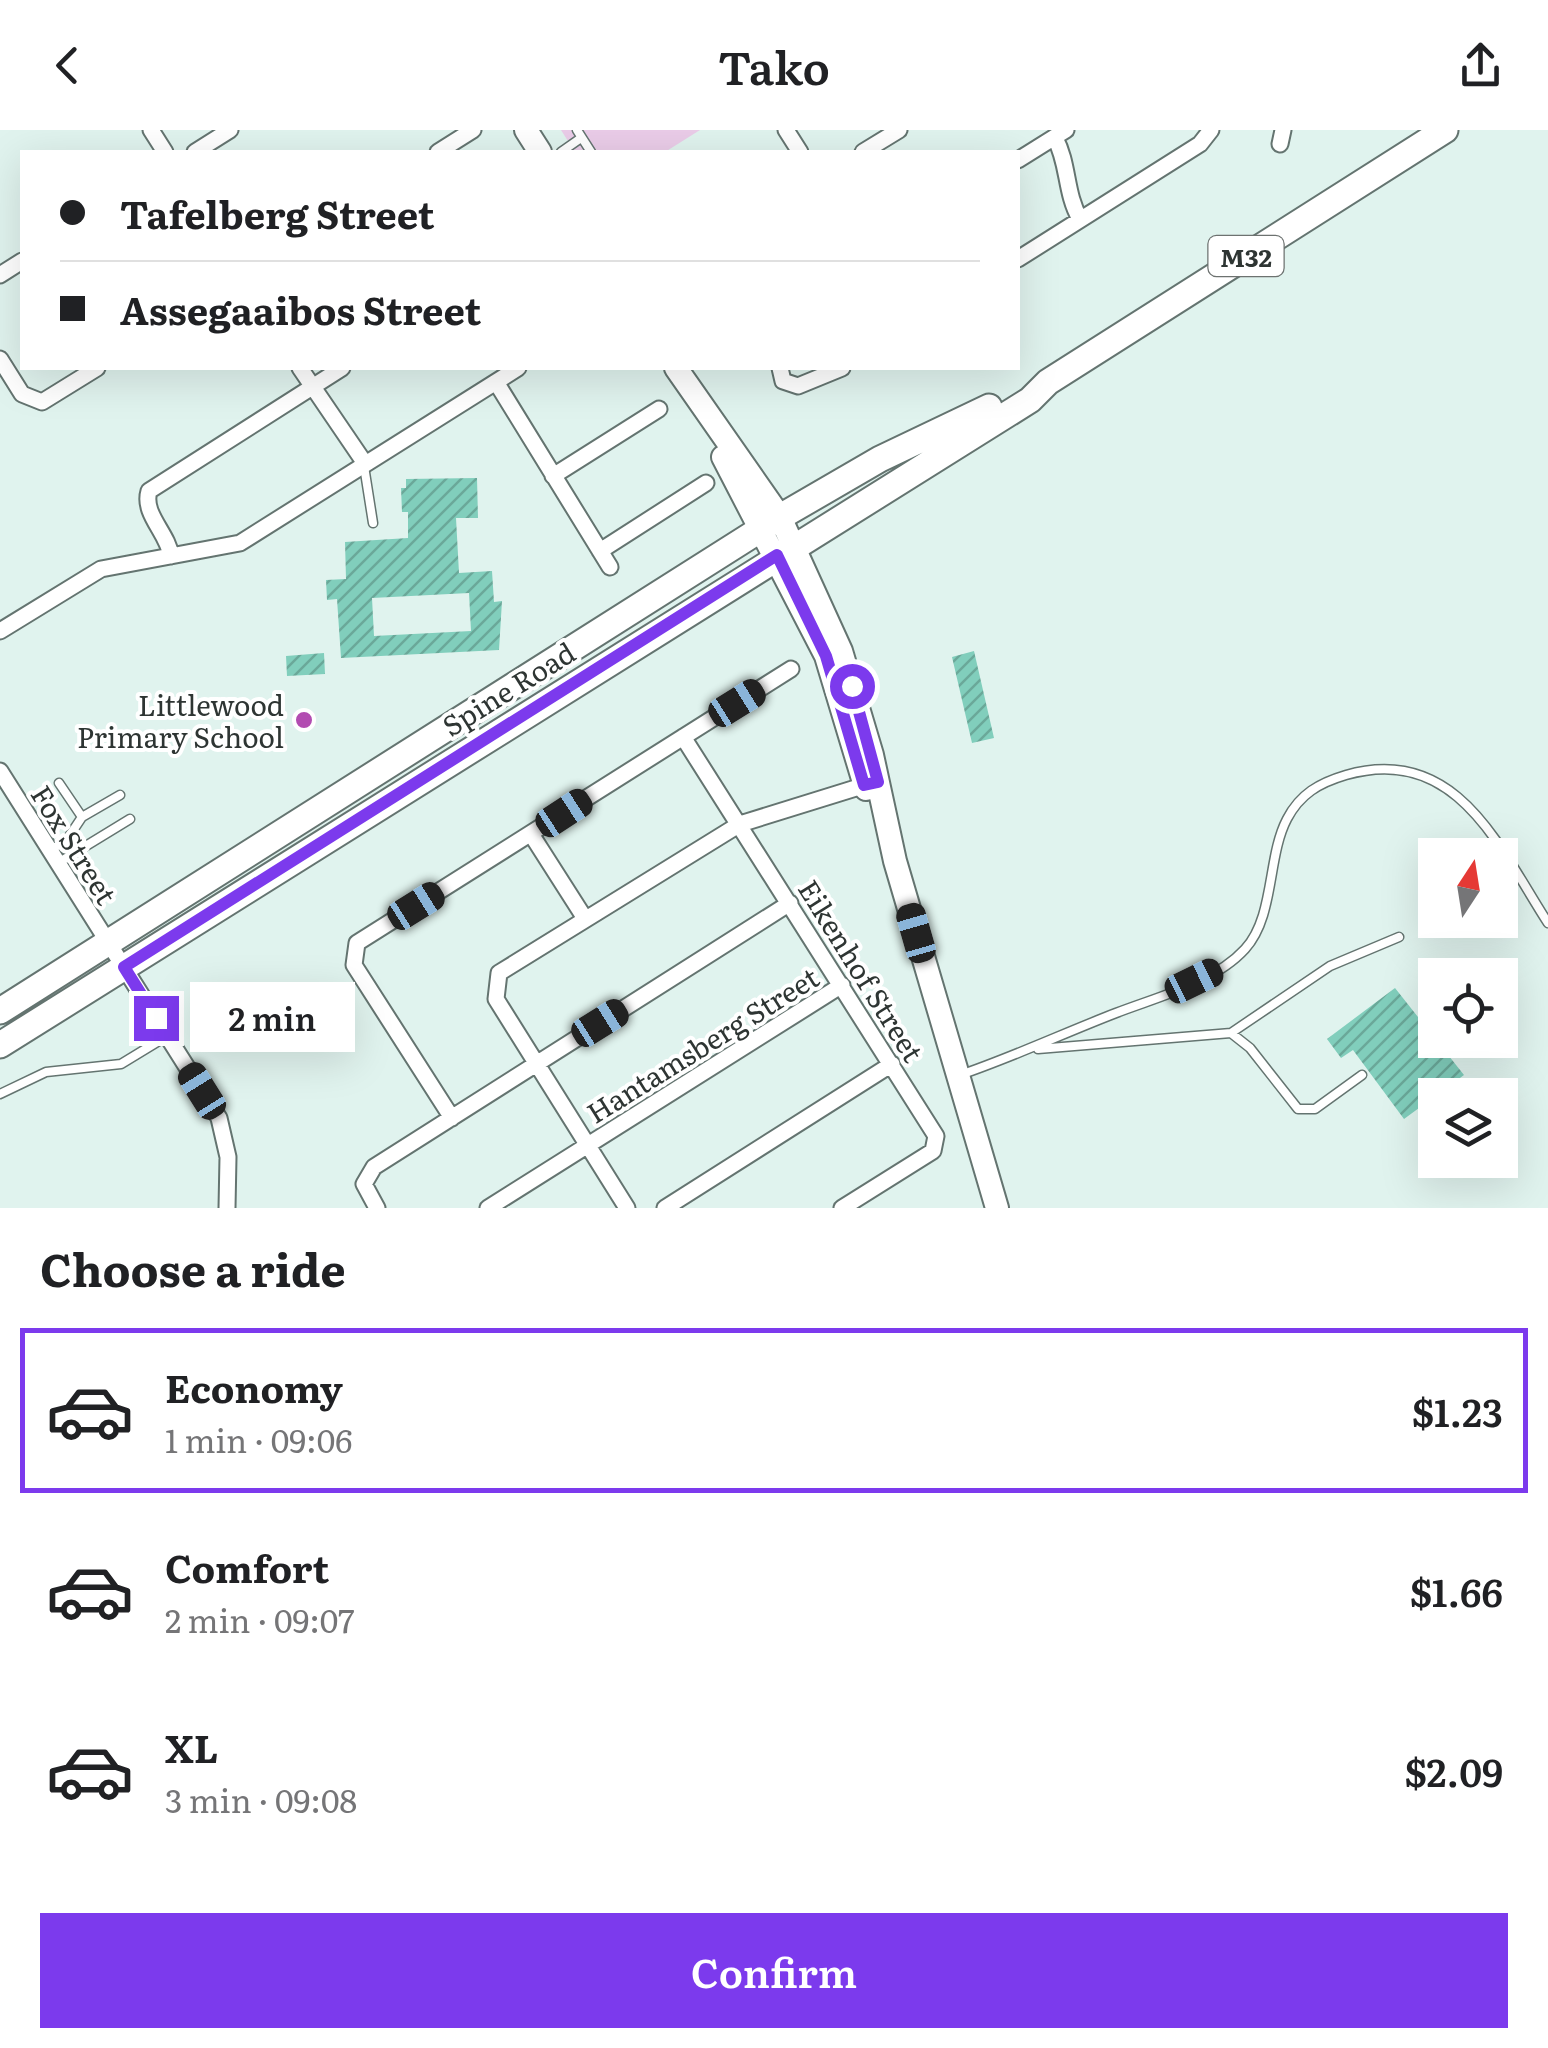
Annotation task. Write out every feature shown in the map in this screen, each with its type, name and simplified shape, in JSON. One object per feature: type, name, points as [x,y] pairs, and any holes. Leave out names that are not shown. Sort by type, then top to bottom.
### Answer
[{"type":"main road","name":"Spine Road","points":[[0,1010],[771,524],[880,459],[1048,382],[1444,130]]},
{"type":"main road","name":"Spine Road","points":[[0,1045],[1030,400],[1048,382]]},
{"type":"street","points":[[198,150],[230,130]]},
{"type":"street","points":[[448,150],[473,130]]},
{"type":"street","points":[[866,150],[899,130]]},
{"type":"street","points":[[1020,257],[1200,144],[1212,130]]},
{"type":"street","points":[[1020,159],[1060,134],[1070,196],[1080,219]]},
{"type":"street","points":[[0,359],[22,394],[42,402],[94,370]]},
{"type":"street","points":[[301,370],[364,462]]},
{"type":"street","points":[[170,556],[169,544],[148,506],[149,491],[339,370]]},
{"type":"street","points":[[0,631],[89,574],[240,543],[515,370]]},
{"type":"street","points":[[677,370],[786,550],[871,784],[887,852],[895,861],[997,1208]]},
{"type":"street","points":[[781,370],[784,381],[798,386],[837,370]]},
{"type":"street","points":[[496,382],[610,566]]},
{"type":"street","points":[[553,476],[660,409]]},
{"type":"street","points":[[600,551],[706,483]]},
{"type":"street","points":[[452,1118],[354,965],[353,950],[791,669]]},
{"type":"street","name":"Eikenhof Street","points":[[683,737],[932,1130],[937,1145],[842,1208]]},
{"type":"street","name":"Fox Street","points":[[0,771],[224,1129],[227,1208]]},
{"type":"street","points":[[627,1208],[496,999],[495,980],[504,968],[584,917],[740,824],[871,784]]},
{"type":"street","points":[[531,834],[584,917]]},
{"type":"street","points":[[377,1208],[364,1179],[374,1167],[790,904]]},
{"type":"street","name":"Hantamsberg Street","points":[[488,1208],[842,986]]},
{"type":"street","points":[[665,1208],[892,1064]]},
{"type":"lane","points":[[364,462],[374,523]]},
{"type":"lane","points":[[958,1076],[1170,992],[1246,948],[1260,919],[1280,835],[1293,809],[1323,782],[1355,773],[1407,774],[1438,784],[1464,800],[1487,824],[1548,922]]},
{"type":"lane","points":[[59,784],[82,817]]},
{"type":"lane","points":[[54,857],[82,817],[120,795]]},
{"type":"lane","points":[[54,857],[130,819]]},
{"type":"lane","points":[[1029,1050],[1231,1033],[1330,966],[1399,937]]},
{"type":"lane","points":[[1231,1033],[1250,1048],[1298,1109],[1315,1110],[1362,1075]]},
{"type":"lane","points":[[0,1094],[46,1072],[121,1064],[167,1036]]},
{"type":"shaded area","points":[[561,130],[700,130],[668,150],[574,150]]},
{"type":"building","points":[[477,478],[478,518],[456,518],[459,573],[492,571],[494,602],[502,601],[499,650],[341,658],[337,599],[327,600],[326,580],[346,579],[345,542],[408,538],[408,512],[402,512],[401,488],[406,488],[406,479]],"holes":[[[469,593],[471,631],[374,636],[372,598]]]},
{"type":"building","points":[[974,651],[994,738],[972,743],[952,657]]},
{"type":"building","points":[[324,653],[325,674],[287,676],[286,656]]},
{"type":"building","points":[[1395,988],[1418,1017],[1418,1058],[1451,1058],[1464,1075],[1418,1078],[1418,1109],[1404,1119],[1353,1050],[1341,1058],[1327,1039]]},
{"type":"place","name":"Littlewood Primary School","points":[[304,720]]},
{"type":"route","points":[[156,1018],[124,967],[777,555],[826,656],[864,785],[878,782],[852,686]]}]
